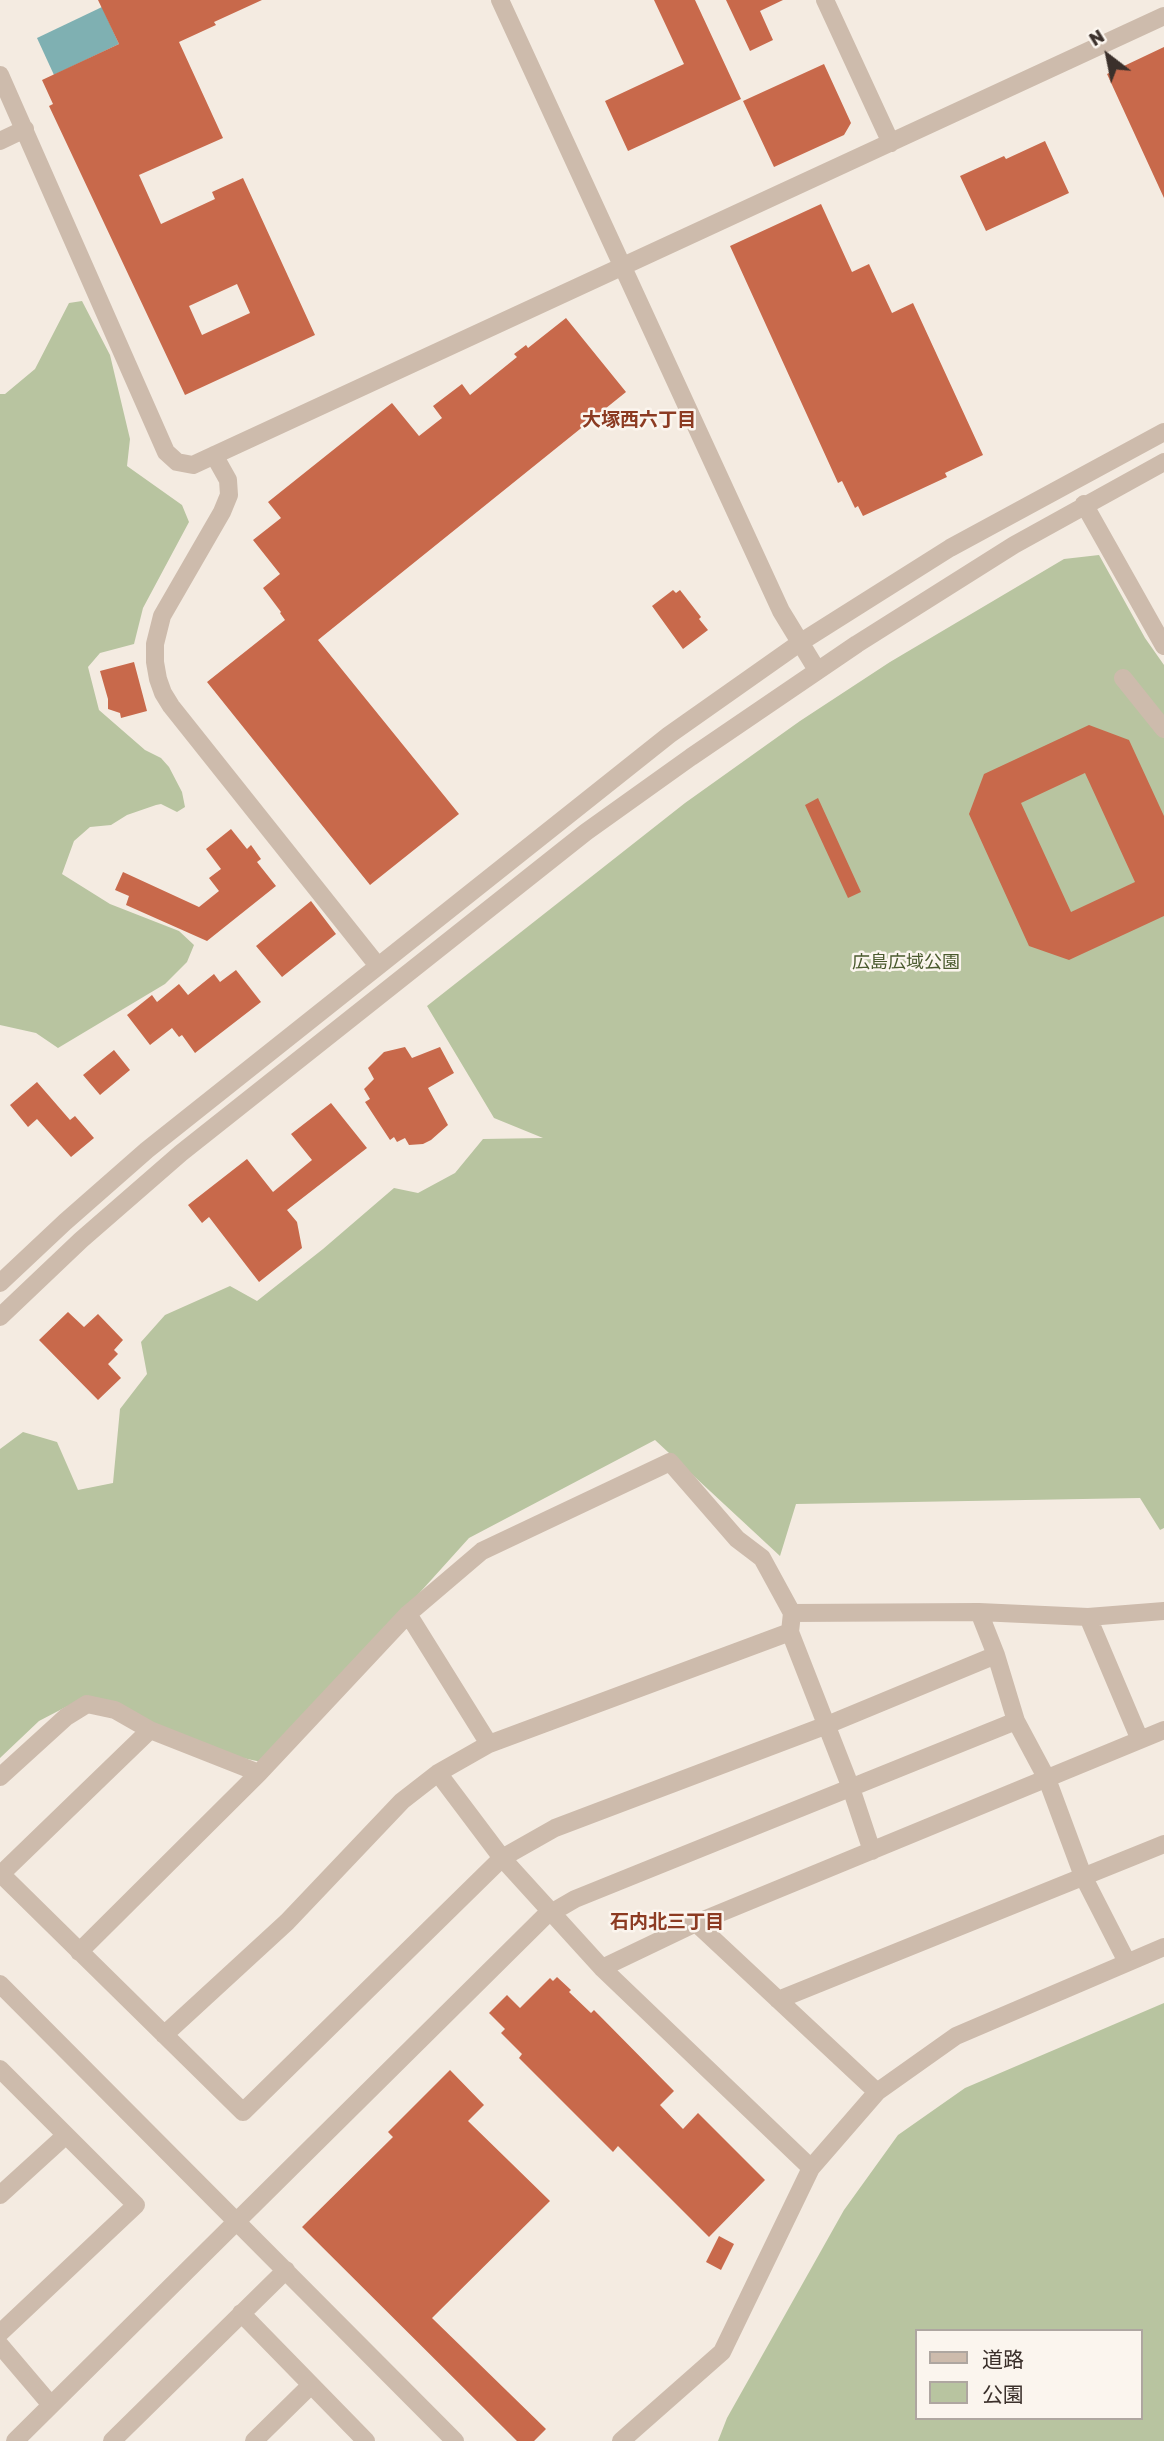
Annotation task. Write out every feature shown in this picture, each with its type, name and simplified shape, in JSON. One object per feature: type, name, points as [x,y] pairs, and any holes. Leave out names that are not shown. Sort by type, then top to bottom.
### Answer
[{"type":"street","points":[[500,0],[781,611],[817,670]]},
{"type":"street","points":[[825,0],[891,143]]},
{"type":"street","points":[[0,75],[166,452],[177,462],[193,464],[1164,16]]},
{"type":"street","points":[[0,141],[25,129]]},
{"type":"street","points":[[0,1283],[147,1150],[669,735],[801,642],[950,548],[1164,432]]},
{"type":"street","points":[[214,455],[228,480],[229,495],[222,512],[162,616],[155,644],[158,679],[171,705],[378,966]]},
{"type":"street","points":[[0,1317],[131,1196],[586,832],[817,670],[945,588],[1084,505],[1164,462]]},
{"type":"street","points":[[1084,505],[1164,646]]},
{"type":"street","points":[[1123,678],[1164,729]]},
{"type":"street","points":[[79,1952],[259,1773],[408,1614],[482,1551],[670,1462],[737,1539],[762,1558],[792,1614],[790,1632],[851,1788],[872,1851]]},
{"type":"street","points":[[792,1614],[979,1612],[1088,1617],[1164,1611]]},
{"type":"street","points":[[979,1612],[996,1655],[1016,1721],[1047,1779],[1083,1876],[1127,1962]]},
{"type":"street","points":[[408,1614],[489,1744]]},
{"type":"street","points":[[1088,1617],[1140,1740]]},
{"type":"street","points":[[164,2035],[287,1922],[402,1801],[438,1773],[489,1744],[790,1632]]},
{"type":"street","points":[[150,1730],[1,1874],[243,2112],[502,1858],[555,1828],[827,1725],[996,1655]]},
{"type":"street","points":[[0,1777],[66,1717],[87,1704],[115,1710],[150,1730],[259,1773]]},
{"type":"street","points":[[15,2441],[544,1917],[576,1899],[1016,1721]]},
{"type":"street","points":[[602,1968],[696,1923],[1164,1730]]},
{"type":"street","points":[[438,1773],[502,1858],[602,1968],[811,2168]]},
{"type":"street","points":[[778,2000],[1164,1844]]},
{"type":"street","points":[[696,1923],[877,2092]]},
{"type":"street","points":[[621,2441],[722,2352],[811,2168],[877,2092],[956,2036],[1164,1947]]},
{"type":"street","points":[[0,1984],[238,2220],[455,2441]]},
{"type":"street","points":[[0,2070],[136,2205],[0,2333]]},
{"type":"street","points":[[0,2196],[66,2135]]},
{"type":"street","points":[[112,2441],[286,2270]]},
{"type":"street","points":[[241,2313],[366,2441]]},
{"type":"street","points":[[0,2345],[51,2405]]},
{"type":"street","points":[[254,2441],[311,2385]]},
{"type":"green space","points":[[82,301],[110,355],[130,439],[127,466],[182,505],[189,522],[143,608],[134,644],[100,653],[88,667],[99,710],[169,767],[182,792],[185,807],[177,812],[161,804],[156,805],[127,815],[111,825],[90,827],[74,841],[62,874],[110,904],[179,931],[194,945],[187,962],[165,984],[58,1048],[36,1033],[0,1025],[0,394],[5,394],[35,369],[69,303]]},
{"type":"green space","name":"広島広域公園","points":[[1099,555],[1145,638],[1164,665],[1164,1528],[1160,1530],[1140,1498],[796,1504],[780,1556],[655,1440],[469,1538],[266,1763],[182,1745],[83,1698],[39,1721],[0,1758],[0,1449],[23,1432],[57,1442],[78,1490],[113,1483],[120,1409],[147,1374],[141,1342],[165,1315],[230,1286],[257,1301],[394,1188],[418,1193],[455,1173],[483,1139],[543,1138],[494,1118],[427,1006],[685,803],[800,721],[890,662],[1064,559]]},
{"type":"green space","points":[[1164,2003],[1164,2441],[718,2441],[727,2418],[844,2210],[898,2135],[965,2088]]},
{"type":"water","points":[[102,7],[119,44],[54,75],[37,38]]},
{"type":"building","points":[[98,0],[262,0],[179,42],[223,138],[139,175],[161,224],[215,199],[212,192],[243,178],[315,335],[185,395],[49,106],[53,104],[42,80],[119,44]],"holes":[[[237,284],[250,313],[202,335],[189,306]]]},
{"type":"building","points":[[654,0],[695,0],[741,99],[628,151],[605,101],[684,64]]},
{"type":"building","points":[[726,0],[783,0],[760,11],[773,40],[750,51]]},
{"type":"building","points":[[1164,47],[1164,198],[1107,74]]},
{"type":"building","points":[[824,64],[851,123],[844,135],[774,167],[743,101]]},
{"type":"building","points":[[1045,141],[1069,193],[986,231],[960,176]]},
{"type":"building","points":[[821,204],[852,272],[869,264],[892,313],[913,303],[983,455],[945,473],[947,477],[863,516],[858,506],[855,508],[842,481],[838,483],[730,246]]},
{"type":"building","points":[[566,318],[626,392],[318,640],[459,814],[370,885],[207,682],[285,620],[263,588],[280,574],[253,540],[281,518],[268,502],[392,403],[419,436],[442,418],[433,406],[462,384],[470,395],[517,357],[514,354],[526,345],[528,348]]},
{"type":"building","points":[[673,590],[676,593],[680,590],[708,630],[683,649],[652,606]]},
{"type":"building","points":[[134,662],[147,711],[121,718],[120,713],[108,709],[100,671]]},
{"type":"building","points":[[1089,725],[1129,740],[1164,816],[1164,916],[1069,960],[1029,946],[969,814],[984,774]],"holes":[[[1085,773],[1135,882],[1071,912],[1021,803]]]},
{"type":"building","points":[[818,798],[861,892],[848,898],[805,805]]},
{"type":"building","points":[[231,829],[247,849],[251,845],[261,859],[257,862],[276,886],[207,941],[126,905],[129,896],[115,890],[123,872],[199,907],[219,891],[209,878],[221,869],[206,849]]},
{"type":"building","points":[[311,901],[336,934],[282,977],[256,946]]},
{"type":"building","points":[[236,970],[261,1002],[195,1053],[182,1035],[179,1037],[172,1028],[150,1045],[127,1015],[152,995],[157,1002],[179,984],[188,995],[214,974],[220,982]]},
{"type":"building","points":[[405,1047],[412,1058],[440,1047],[454,1073],[428,1088],[448,1125],[423,1144],[409,1145],[405,1138],[397,1142],[394,1137],[390,1140],[365,1102],[370,1099],[364,1089],[374,1079],[368,1068],[384,1052]]},
{"type":"building","points":[[114,1050],[130,1070],[100,1095],[83,1075]]},
{"type":"building","points":[[37,1082],[70,1120],[75,1116],[94,1138],[71,1157],[37,1119],[28,1127],[10,1105]]},
{"type":"building","points":[[331,1103],[367,1148],[287,1210],[297,1222],[302,1248],[259,1282],[209,1217],[202,1223],[188,1205],[247,1159],[273,1192],[312,1160],[291,1134]]},
{"type":"building","points":[[68,1312],[84,1327],[98,1314],[123,1340],[114,1350],[118,1354],[108,1364],[121,1378],[98,1400],[39,1340]]},
{"type":"building","points":[[557,1977],[571,1990],[569,1992],[591,2013],[594,2010],[674,2091],[660,2105],[683,2129],[698,2113],[765,2180],[709,2237],[618,2146],[613,2152],[519,2058],[522,2054],[501,2033],[505,2029],[489,2013],[507,1995],[520,2008],[550,1978],[553,1981]]},
{"type":"building","points":[[450,2070],[484,2105],[468,2121],[550,2201],[432,2318],[546,2429],[534,2441],[517,2441],[302,2227],[393,2137],[388,2132]]},
{"type":"building","points":[[719,2236],[734,2244],[721,2270],[706,2262]]},
{"type":"district","name":"大塚西六丁目","points":[[639,421]]},
{"type":"district","name":"石内北三丁目","points":[[667,1923]]}]
